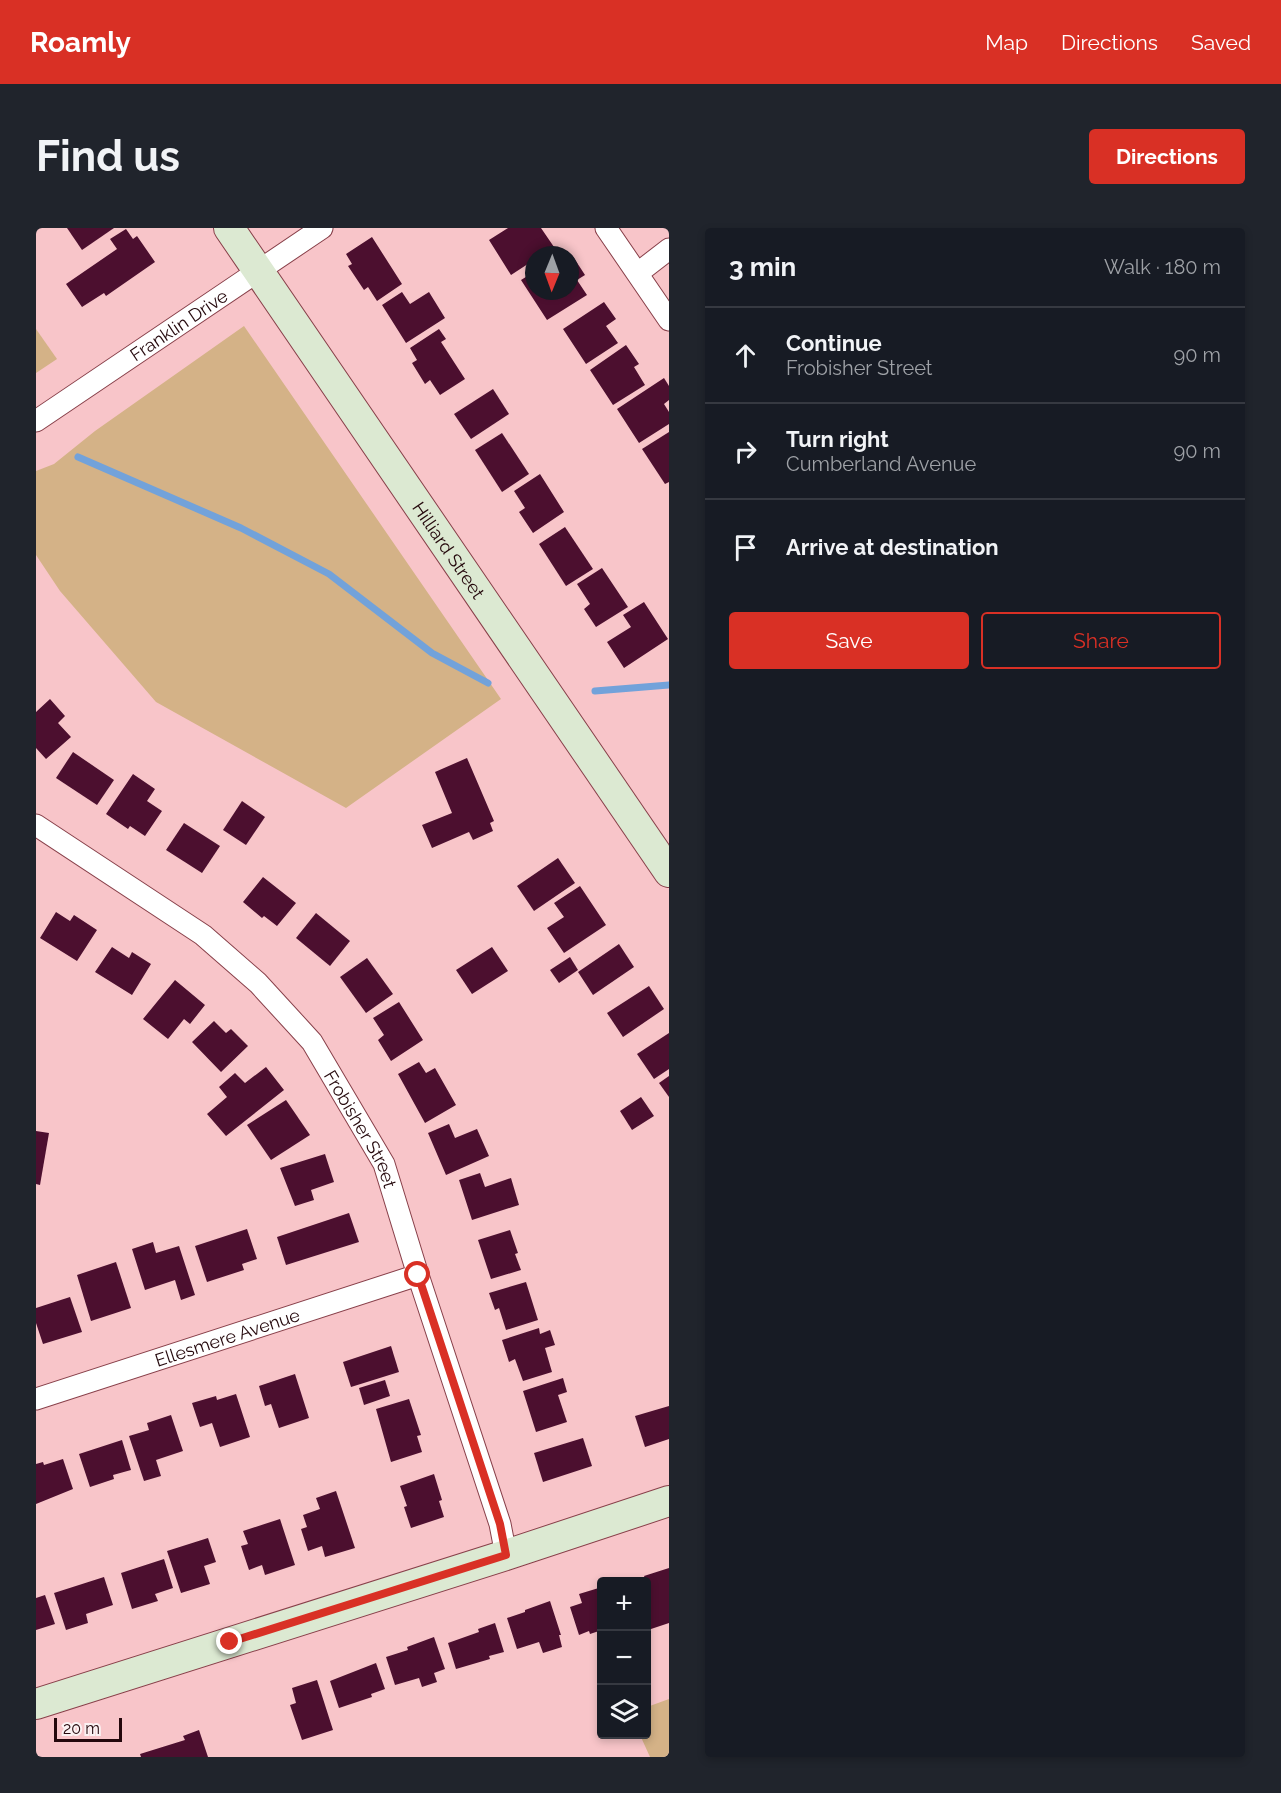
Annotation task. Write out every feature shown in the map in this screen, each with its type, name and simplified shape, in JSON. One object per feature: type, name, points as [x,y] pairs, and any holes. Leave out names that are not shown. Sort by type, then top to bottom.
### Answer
[{"type":"street","name":"Hilliard Street","points":[[229,228],[669,872]]},
{"type":"street","name":"Franklin Drive","points":[[36,421],[322,228]]},
{"type":"street","points":[[606,228],[669,320]]},
{"type":"street","points":[[638,273],[669,249]]},
{"type":"street","name":"Frobisher Street","points":[[36,825],[203,935],[258,983],[312,1042],[384,1164],[500,1524],[506,1555]]},
{"type":"street","name":"Ellesmere Avenue","points":[[36,1399],[418,1275]]},
{"type":"street","points":[[36,1704],[669,1501]]},
{"type":"shaded area","points":[[244,326],[501,699],[346,808],[156,702],[60,591],[36,555],[36,471],[54,464],[95,431]]},
{"type":"shaded area","points":[[36,329],[57,359],[36,373]]},
{"type":"shaded area","points":[[669,1699],[669,1757],[650,1757],[642,1739],[651,1739],[651,1706]]},
{"type":"building","points":[[67,228],[114,228],[82,250]]},
{"type":"building","points":[[508,228],[541,228],[553,246],[525,246],[525,266],[511,275],[489,240]]},
{"type":"building","points":[[126,229],[133,239],[137,236],[155,262],[106,296],[104,293],[82,307],[66,284],[117,249],[110,239]]},
{"type":"building","points":[[372,237],[402,284],[377,301],[368,287],[364,290],[348,266],[352,264],[346,254]]},
{"type":"building","points":[[579,266],[585,275],[579,279]]},
{"type":"building","points":[[579,283],[587,295],[579,300]]},
{"type":"building","points":[[402,292],[410,304],[429,292],[445,318],[406,343],[382,305]]},
{"type":"building","points":[[534,300],[579,300],[547,320]]},
{"type":"building","points":[[604,302],[616,319],[606,326],[618,343],[586,364],[563,329]]},
{"type":"building","points":[[439,329],[446,339],[441,342],[465,379],[440,395],[430,380],[425,384],[412,363],[417,360],[410,348]]},
{"type":"building","points":[[626,345],[639,364],[634,367],[645,385],[613,405],[590,370]]},
{"type":"building","points":[[664,378],[669,386],[669,400],[664,404],[669,412],[669,424],[639,443],[617,409]]},
{"type":"building","points":[[493,389],[509,414],[471,439],[454,414]]},
{"type":"building","points":[[669,432],[669,482],[665,484],[642,449]]},
{"type":"building","points":[[502,433],[529,474],[502,492],[475,450]]},
{"type":"building","points":[[540,474],[564,512],[533,533],[519,512],[525,508],[514,491]]},
{"type":"building","points":[[565,527],[593,569],[566,586],[539,544]]},
{"type":"building","points":[[602,568],[628,607],[596,627],[584,609],[590,604],[577,584]]},
{"type":"building","points":[[644,602],[668,639],[624,668],[607,642],[631,627],[623,615]]},
{"type":"building","points":[[50,699],[65,716],[58,723],[71,737],[46,759],[36,748],[36,712]]},
{"type":"building","points":[[73,752],[114,780],[97,805],[56,778]]},
{"type":"building","points":[[467,758],[494,821],[490,823],[493,831],[473,840],[469,832],[432,848],[422,825],[452,813],[435,772]]},
{"type":"building","points":[[133,774],[155,789],[147,801],[162,811],[145,836],[130,826],[128,829],[106,814]]},
{"type":"building","points":[[242,801],[265,817],[246,845],[223,830]]},
{"type":"building","points":[[184,823],[220,846],[202,873],[166,850]]},
{"type":"building","points":[[558,858],[575,883],[534,911],[517,886]]},
{"type":"building","points":[[263,877],[296,903],[277,926],[264,916],[262,918],[243,902]]},
{"type":"building","points":[[580,886],[606,925],[564,953],[547,928],[564,917],[554,903]]},
{"type":"building","points":[[56,912],[70,921],[74,915],[97,930],[77,961],[40,938]]},
{"type":"building","points":[[316,913],[350,941],[330,966],[296,938]]},
{"type":"building","points":[[619,944],[634,967],[593,995],[578,972]]},
{"type":"building","points":[[112,947],[129,958],[132,952],[151,964],[132,995],[95,972]]},
{"type":"building","points":[[492,947],[508,971],[472,994],[456,970]]},
{"type":"building","points":[[570,957],[578,970],[559,983],[550,970]]},
{"type":"building","points":[[367,958],[393,994],[366,1013],[340,977]]},
{"type":"building","points":[[175,980],[205,1005],[190,1024],[184,1019],[168,1039],[143,1019]]},
{"type":"building","points":[[649,986],[664,1009],[623,1037],[607,1013]]},
{"type":"building","points":[[399,1002],[423,1040],[391,1061],[378,1040],[384,1035],[373,1018]]},
{"type":"building","points":[[214,1021],[226,1033],[231,1029],[248,1046],[221,1072],[192,1042]]},
{"type":"building","points":[[669,1033],[669,1069],[654,1079],[637,1054]]},
{"type":"building","points":[[419,1062],[426,1073],[435,1068],[456,1105],[425,1123],[398,1074]]},
{"type":"building","points":[[266,1067],[284,1090],[226,1136],[207,1114],[227,1097],[219,1087],[235,1073],[245,1083]]},
{"type":"building","points":[[669,1076],[669,1097],[659,1083]]},
{"type":"building","points":[[641,1097],[654,1116],[632,1130],[620,1111]]},
{"type":"building","points":[[286,1100],[310,1135],[271,1160],[247,1125]]},
{"type":"building","points":[[449,1124],[455,1138],[477,1129],[489,1156],[446,1175],[428,1133]]},
{"type":"building","points":[[36,1131],[49,1133],[40,1185],[36,1184]]},
{"type":"building","points":[[325,1154],[334,1182],[311,1190],[314,1200],[295,1206],[280,1168]]},
{"type":"building","points":[[480,1173],[485,1187],[511,1178],[519,1205],[472,1220],[459,1180]]},
{"type":"building","points":[[349,1213],[359,1242],[286,1265],[277,1237]]},
{"type":"building","points":[[247,1229],[257,1259],[242,1264],[244,1270],[207,1282],[195,1246]]},
{"type":"building","points":[[510,1230],[521,1270],[491,1279],[478,1240]]},
{"type":"building","points":[[153,1242],[156,1253],[179,1246],[195,1295],[181,1300],[175,1280],[145,1290],[132,1249]]},
{"type":"building","points":[[116,1262],[131,1308],[91,1321],[77,1275]]},
{"type":"building","points":[[526,1282],[538,1320],[506,1330],[499,1308],[495,1310],[489,1293]]},
{"type":"building","points":[[70,1297],[82,1332],[43,1344],[36,1323],[36,1308]]},
{"type":"building","points":[[539,1328],[540,1334],[550,1330],[555,1345],[545,1348],[552,1372],[523,1381],[515,1359],[509,1362],[502,1340]]},
{"type":"building","points":[[391,1346],[399,1372],[351,1387],[343,1362]]},
{"type":"building","points":[[295,1374],[309,1418],[279,1428],[271,1404],[265,1406],[259,1386]]},
{"type":"building","points":[[563,1378],[567,1392],[558,1395],[567,1422],[536,1432],[523,1391]]},
{"type":"building","points":[[385,1380],[390,1396],[364,1405],[359,1388]]},
{"type":"building","points":[[236,1394],[250,1437],[220,1447],[212,1423],[200,1427],[192,1403],[216,1396],[217,1400]]},
{"type":"building","points":[[409,1399],[421,1435],[417,1436],[422,1452],[391,1462],[376,1409]]},
{"type":"building","points":[[669,1406],[669,1439],[645,1447],[635,1416]]},
{"type":"building","points":[[171,1415],[183,1451],[156,1460],[161,1476],[144,1481],[129,1436],[149,1430],[147,1423]]},
{"type":"building","points":[[583,1438],[592,1466],[543,1482],[534,1453]]},
{"type":"building","points":[[122,1440],[131,1470],[113,1475],[114,1479],[90,1487],[79,1454]]},
{"type":"building","points":[[63,1459],[73,1489],[36,1504],[36,1464],[43,1462],[44,1465]]},
{"type":"building","points":[[434,1474],[442,1500],[439,1501],[444,1517],[411,1528],[400,1486]]},
{"type":"building","points":[[336,1491],[355,1548],[325,1557],[322,1546],[308,1551],[301,1529],[307,1527],[303,1515],[320,1509],[316,1498]]},
{"type":"building","points":[[280,1519],[295,1565],[265,1575],[262,1565],[249,1570],[241,1546],[248,1544],[243,1531]]},
{"type":"building","points":[[208,1538],[216,1562],[204,1566],[210,1584],[181,1593],[167,1551]]},
{"type":"building","points":[[164,1559],[173,1588],[155,1594],[158,1601],[132,1609],[121,1573]]},
{"type":"building","points":[[669,1568],[669,1623],[651,1629],[651,1577],[644,1576]]},
{"type":"building","points":[[104,1577],[113,1605],[86,1614],[88,1623],[66,1630],[54,1593]]},
{"type":"building","points":[[597,1589],[597,1632],[590,1634],[589,1631],[579,1635],[570,1607],[582,1603],[579,1594]]},
{"type":"building","points":[[45,1595],[55,1624],[36,1630],[36,1598]]},
{"type":"building","points":[[550,1601],[561,1635],[559,1635],[562,1647],[543,1653],[539,1642],[517,1649],[507,1618]]},
{"type":"building","points":[[495,1623],[504,1652],[489,1656],[490,1659],[456,1669],[448,1643],[479,1632],[478,1629]]},
{"type":"building","points":[[434,1637],[445,1669],[434,1673],[437,1682],[422,1687],[419,1678],[395,1685],[386,1657],[408,1650],[407,1647]]},
{"type":"building","points":[[376,1663],[385,1689],[371,1694],[372,1697],[339,1708],[330,1681]]},
{"type":"building","points":[[317,1680],[333,1730],[302,1740],[290,1705],[296,1703],[292,1688]]},
{"type":"building","points":[[199,1730],[208,1757],[141,1757],[140,1754],[185,1740],[183,1736]]},
{"type":"waterway","points":[[78,457],[241,528],[329,574],[432,653],[488,683]]},
{"type":"waterway","points":[[595,691],[669,685]]},
{"type":"route","points":[[230,1642],[506,1555],[500,1524],[418,1275]]}]
